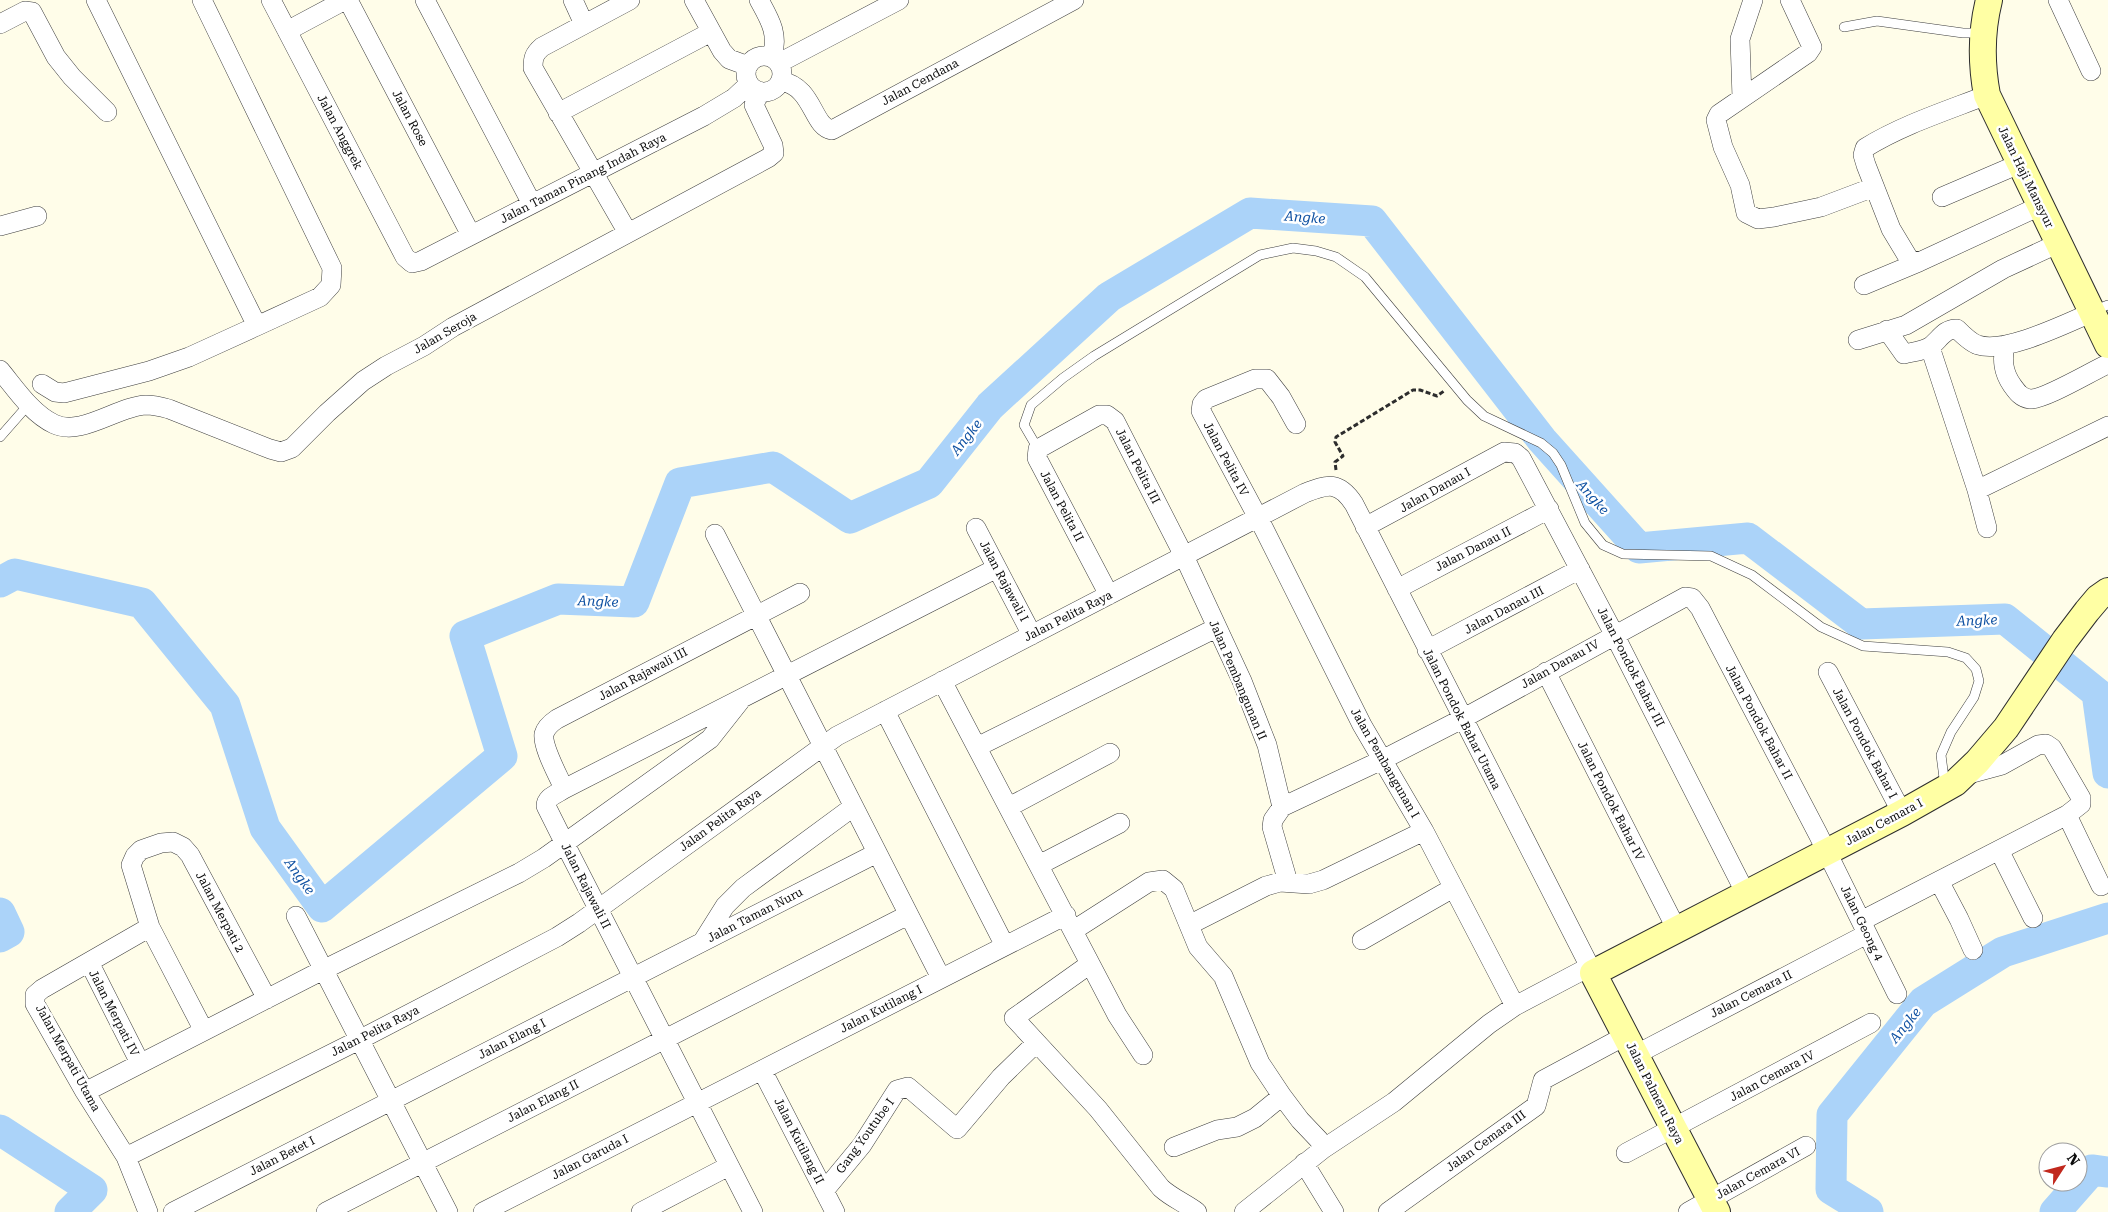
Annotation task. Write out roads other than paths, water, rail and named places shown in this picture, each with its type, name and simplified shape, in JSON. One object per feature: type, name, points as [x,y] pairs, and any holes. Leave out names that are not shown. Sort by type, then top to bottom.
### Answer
[{"type":"street","points":[[96,0],[257,326]]},
{"type":"street","points":[[42,384],[55,392],[64,393],[149,371],[190,356],[320,297],[331,286],[332,268],[202,0]]},
{"type":"street","name":"Jalan Anggrek","points":[[271,0],[405,257],[412,263]]},
{"type":"street","points":[[287,30],[347,0]]},
{"type":"street","name":"Jalan Rose","points":[[347,0],[471,236]]},
{"type":"street","points":[[425,0],[532,204]]},
{"type":"street","points":[[573,0],[584,24]]},
{"type":"street","points":[[628,233],[533,68],[534,56],[542,47],[630,0]]},
{"type":"street","points":[[694,0],[722,51],[753,80],[770,91],[781,81],[783,72],[776,60],[774,34],[759,0]]},
{"type":"street","points":[[776,60],[899,0]]},
{"type":"street","name":"Jalan Cendana","points":[[781,81],[790,83],[800,89],[823,126],[832,130],[1074,0]]},
{"type":"street","points":[[1745,96],[1740,38],[1753,0]]},
{"type":"street","points":[[1790,0],[1812,47],[1808,52],[1719,114],[1716,120],[1723,146],[1740,185],[1746,213],[1758,219],[1774,217],[1821,207],[1874,187]]},
{"type":"street","name":"Jalan Haji Mansyur","points":[[1989,0],[1983,33],[1982,69],[1987,95],[2059,243],[2100,308],[2108,345]]},
{"type":"street","points":[[2058,0],[2091,71]]},
{"type":"street","points":[[0,24],[25,11],[32,12],[56,57],[72,77],[107,112]]},
{"type":"street","points":[[558,113],[711,32]]},
{"type":"street","points":[[753,80],[758,56],[765,55],[776,60]]},
{"type":"street","name":"Jalan Taman Pinang Indah Raya","points":[[412,263],[421,262],[704,116],[734,98],[753,80]]},
{"type":"street","name":"Jalan Seroja","points":[[29,404],[54,424],[65,427],[77,427],[130,408],[145,405],[157,406],[270,449],[281,452],[292,448],[327,413],[374,373],[424,346],[453,327],[768,158],[774,153],[773,145],[754,105],[756,98],[753,80]]},
{"type":"street","points":[[1919,262],[1908,259],[1891,229],[1863,155],[1865,148],[1881,138],[1908,126],[1987,95]]},
{"type":"street","points":[[1942,198],[2020,164]]},
{"type":"street","points":[[1864,286],[2040,206]]},
{"type":"street","points":[[0,226],[37,216]]},
{"type":"street","points":[[1858,340],[1906,325],[2003,269],[2059,243]]},
{"type":"street","points":[[1887,330],[1904,354],[1930,347],[1943,334],[1953,328],[1957,329],[1978,346],[2005,345],[2028,338],[2100,308]]},
{"type":"street","points":[[2005,345],[2004,367],[2010,382],[2019,395],[2031,399],[2062,388],[2108,364]]},
{"type":"street","points":[[1930,347],[1977,490],[1987,528]]},
{"type":"street","points":[[0,370],[29,404]]},
{"type":"street","name":"Jalan Pelita IV","points":[[1258,518],[1200,411],[1202,404],[1206,399],[1255,379],[1267,379],[1282,398],[1296,424]]},
{"type":"street","name":"Jalan Pelita III","points":[[1038,449],[1100,415],[1107,415],[1115,421],[1184,556]]},
{"type":"street","points":[[1977,490],[2108,426]]},
{"type":"street","name":"Jalan Pelita II","points":[[1038,449],[1037,458],[1109,595]]},
{"type":"street","name":"Jalan Pondok Bahar III","points":[[1504,452],[1514,453],[1521,458],[1549,509],[1746,894]]},
{"type":"street","name":"Jalan Danau I","points":[[1365,527],[1504,452]]},
{"type":"street","name":"Jalan Pondok Bahar Utama","points":[[1316,489],[1328,486],[1340,487],[1347,493],[1591,970]]},
{"type":"street","name":"Jalan Pelita Raya","points":[[126,1157],[360,1040],[557,937],[598,910],[837,736],[1316,489]]},
{"type":"street","name":"Jalan Danau II","points":[[1397,588],[1549,509]]},
{"type":"street","name":"Jalan Pembangunan I","points":[[1258,518],[1362,725],[1424,832],[1515,1006]]},
{"type":"street","name":"Jalan Rajawali I","points":[[976,528],[1032,635]]},
{"type":"street","points":[[714,534],[941,978]]},
{"type":"street","name":"Jalan Pembangunan II","points":[[1184,556],[1242,681],[1267,746],[1282,808]]},
{"type":"street","name":"Jalan Rajawali II","points":[[753,1212],[564,844],[546,806],[546,802],[548,798],[997,568]]},
{"type":"street","name":"Jalan Danau III","points":[[1427,650],[1580,570]]},
{"type":"street","name":"Jalan Cemara I","points":[[1244,1212],[1285,1181],[1323,1148],[1394,1102],[1489,1024],[1515,1006],[1676,930],[1902,813],[1954,782],[1990,747],[2021,706],[2065,640],[2098,598],[2108,591]]},
{"type":"street","name":"Jalan Rajawali III","points":[[564,790],[545,745],[544,734],[547,727],[557,719],[800,593]]},
{"type":"street","name":"Jalan Danau IV","points":[[1282,808],[1382,760],[1685,597]]},
{"type":"street","name":"Jalan Pondok Bahar II","points":[[1685,597],[1692,598],[1700,608],[1827,852]]},
{"type":"street","points":[[977,748],[1216,628]]},
{"type":"street","name":"Jalan Pondok Bahar IV","points":[[1546,672],[1676,930]]},
{"type":"street","name":"Jalan Pondok Bahar I","points":[[1828,672],[1902,813]]},
{"type":"street","points":[[942,681],[1117,1015],[1143,1055]]},
{"type":"street","points":[[84,1092],[518,873],[564,844],[710,739],[742,698]]},
{"type":"street","points":[[885,711],[1005,946]]},
{"type":"street","name":"Jalan Cemara II","points":[[1630,1045],[1864,928],[1939,881],[2078,809],[2082,804],[2081,798],[2052,748],[2046,744],[2038,745],[2002,765],[1954,782]]},
{"type":"street","points":[[1009,807],[1110,754]]},
{"type":"street","points":[[703,942],[725,906],[743,888],[853,807]]},
{"type":"street","points":[[1282,808],[1273,820],[1272,827],[1288,882]]},
{"type":"street","points":[[2066,815],[2101,886]]},
{"type":"street","points":[[1039,865],[1120,823]]},
{"type":"street","points":[[1323,1148],[1319,1140],[1300,1120],[1282,1096],[1260,1063],[1223,976],[1198,947],[1189,925],[1253,892],[1280,882],[1309,884],[1323,880],[1424,832]]},
{"type":"street","name":"Jalan Merpati 2","points":[[150,927],[131,865],[135,856],[142,850],[161,843],[173,842],[183,847],[190,855],[267,998]]},
{"type":"street","points":[[1999,850],[2033,918]]},
{"type":"street","name":"Jalan Geong 4","points":[[1827,852],[1897,994]]},
{"type":"street","name":"Jalan Taman Nuru","points":[[633,977],[877,853]]},
{"type":"street","name":"Jalan Kutilang I","points":[[697,1103],[1005,946],[1070,923],[1149,882],[1163,880],[1174,889],[1189,925]]},
{"type":"street","points":[[1939,881],[1973,950]]},
{"type":"street","points":[[743,888],[760,913]]},
{"type":"street","points":[[1362,940],[1453,888]]},
{"type":"street","name":"Jalan Elang II","points":[[326,1212],[908,914]]},
{"type":"street","points":[[296,916],[448,1212]]},
{"type":"street","points":[[150,927],[204,1031]]},
{"type":"street","name":"Jalan Merpati Utama","points":[[148,1212],[126,1157],[84,1092],[35,1004],[36,995],[42,989],[150,927]]},
{"type":"street","name":"Jalan Merpati IV","points":[[89,962],[140,1063]]},
{"type":"street","points":[[1090,964],[1014,1018],[1098,1109],[1161,1188],[1170,1197],[1188,1205],[1197,1212]]},
{"type":"street","name":"Jalan Palmeru Raya","points":[[1591,970],[1673,1128],[1705,1208]]},
{"type":"street","name":"Jalan Elang I","points":[[391,1101],[633,977]]},
{"type":"street","name":"Jalan Cemara IV","points":[[1626,1153],[1871,1023]]},
{"type":"street","name":"Gang Youtube I","points":[[824,1190],[862,1145],[897,1090],[908,1087],[957,1129],[1001,1077],[1036,1043]]},
{"type":"street","name":"Jalan Cemara III","points":[[1388,1212],[1536,1106],[1543,1080],[1630,1045]]},
{"type":"street","name":"Jalan Kutilang II","points":[[762,1070],[835,1212]]},
{"type":"street","points":[[1174,1147],[1217,1130],[1237,1127],[1255,1118],[1282,1096]]},
{"type":"street","name":"Jalan Betet I","points":[[173,1212],[391,1101]]},
{"type":"street","name":"Jalan Garuda I","points":[[483,1212],[697,1103]]},
{"type":"street","name":"Jalan Cemara VI","points":[[1705,1208],[1806,1146]]},
{"type":"street","points":[[1304,1163],[1334,1212]]},
{"type":"street","points":[[641,1212],[729,1166]]},
{"type":"lane","points":[[1844,27],[1877,21],[1963,33],[1983,33]]},
{"type":"lane","points":[[1038,449],[1024,425],[1031,405],[1063,378],[1121,338],[1260,255],[1293,248],[1316,251],[1336,257],[1365,276],[1467,400],[1484,416],[1540,443],[1552,453],[1561,465],[1585,523],[1603,545],[1623,554],[1711,556],[1752,575],[1821,627],[1863,646],[1948,652],[1966,658],[1976,669],[1979,681],[1974,697],[1951,732],[1941,755],[1954,782]]},
{"type":"lane","points":[[0,437],[29,404]]},
{"type":"waterway","name":"Angke","points":[[0,582],[15,574],[142,603],[225,705],[265,828],[322,907],[502,756],[465,636],[558,599],[634,602],[680,483],[773,467],[850,518],[929,483],[990,406],[1109,297],[1250,213],[1372,221],[1542,440],[1639,548],[1748,538],[1861,624],[2005,619],[2097,693],[2108,773]]},
{"type":"waterway","name":"Angke","points":[[0,913],[9,932],[0,937]]},
{"type":"waterway","name":"Angke","points":[[1868,1212],[1831,1189],[1832,1115],[1923,1002],[2003,952],[2108,918]]},
{"type":"waterway","name":"Angke","points":[[0,1130],[92,1190],[70,1212]]},
{"type":"waterway","name":"Angke","points":[[2055,1212],[2092,1170],[2108,1172]]}]
